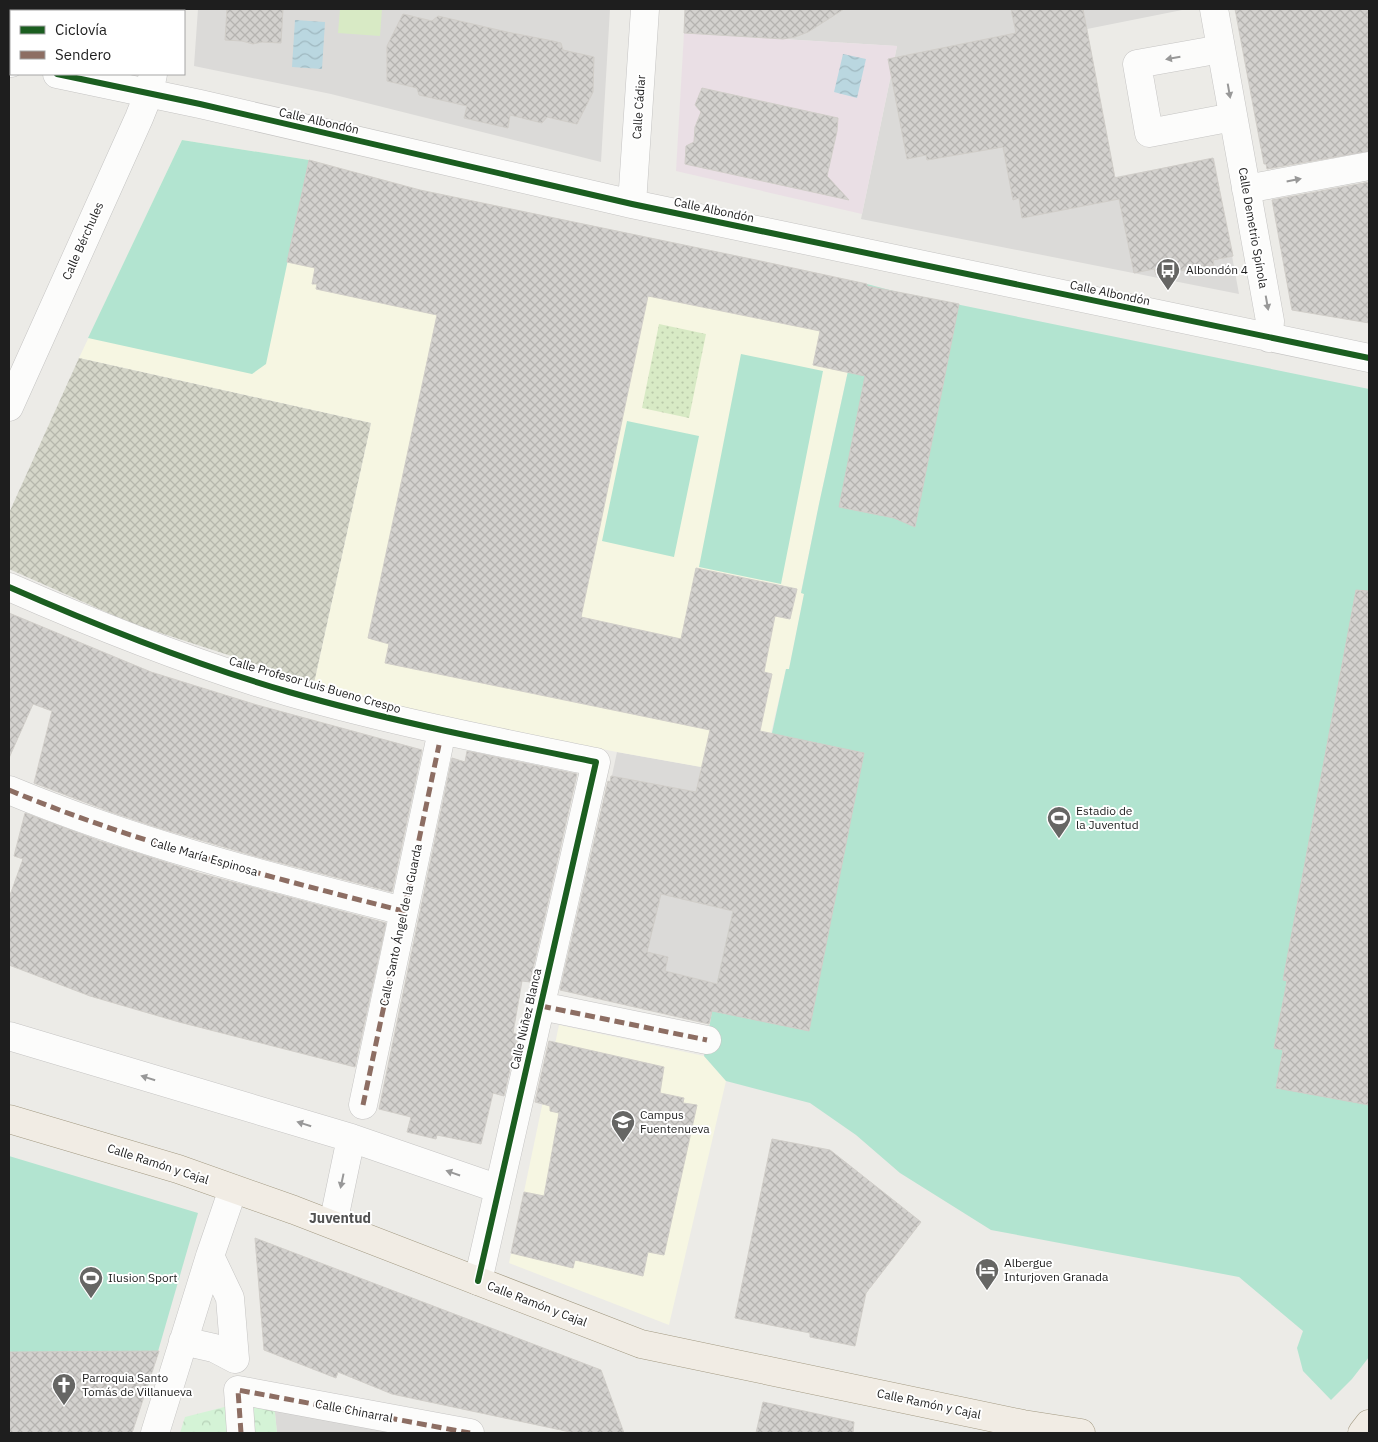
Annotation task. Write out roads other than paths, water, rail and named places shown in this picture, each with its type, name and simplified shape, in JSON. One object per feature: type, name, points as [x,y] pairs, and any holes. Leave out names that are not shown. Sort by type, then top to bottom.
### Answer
[{"type":"main road","name":"Calle Ramón y Cajal","points":[[9,1119],[178,1169],[233,1188],[333,1224],[641,1344],[1023,1424],[1082,1433]]},
{"type":"main road","points":[[1362,1433],[1369,1424]]},
{"type":"street","name":"Calle Cádiar","points":[[632,204],[645,9]]},
{"type":"street","name":"Calle Demetrio Spínola","points":[[1214,9],[1270,322],[1268,338]]},
{"type":"street","points":[[1221,49],[1137,64],[1148,133],[1233,117]]},
{"type":"street","name":"Calle Albondón","points":[[66,75],[151,84],[632,204],[1369,358]]},
{"type":"street","name":"Calle Bérchules","points":[[9,407],[151,84]]},
{"type":"street","points":[[1246,189],[1369,166]]},
{"type":"street","name":"Calle Profesor Luis Bueno Crespo","points":[[9,587],[95,625],[197,662],[289,692],[437,730],[596,762]]},
{"type":"street","name":"Calle Santo Ángel de la Guarda","points":[[363,1105],[439,745]]},
{"type":"street","name":"Calle Núñez Blanca","points":[[478,1281],[596,762]]},
{"type":"street","name":"Calle María Espinosa","points":[[9,790],[39,803],[140,839],[245,870],[403,911]]},
{"type":"street","name":"Calle Núñez Blanca","points":[[541,1006],[707,1040]]},
{"type":"street","points":[[9,1036],[351,1138],[499,1189]]},
{"type":"street","points":[[333,1224],[351,1138]]},
{"type":"street","points":[[155,1433],[233,1188]]},
{"type":"street","points":[[183,1342],[214,1348],[235,1359],[230,1298],[210,1256]]},
{"type":"street","name":"Calle Chinarral","points":[[241,1433],[238,1390],[470,1433]]},
{"type":"water","points":[[295,20],[325,22],[322,69],[292,67]]},
{"type":"water","points":[[843,54],[866,59],[857,98],[834,92]]},
{"type":"place","name":"Albondón 4","points":[[1168,291]]},
{"type":"place","name":"Estadio de la Juventud","points":[[1059,839]]},
{"type":"place","name":"Campus Fuentenueva","points":[[623,1143]]},
{"type":"place","name":"Albergue Inturjoven Granada","points":[[987,1291]]},
{"type":"place","name":"Ilusion Sport","points":[[91,1299]]},
{"type":"place","name":"Parroquia Santo Tomás de Villanueva","points":[[64,1406]]},
{"type":"district","name":"Juventud","points":[[340,1218]]}]
